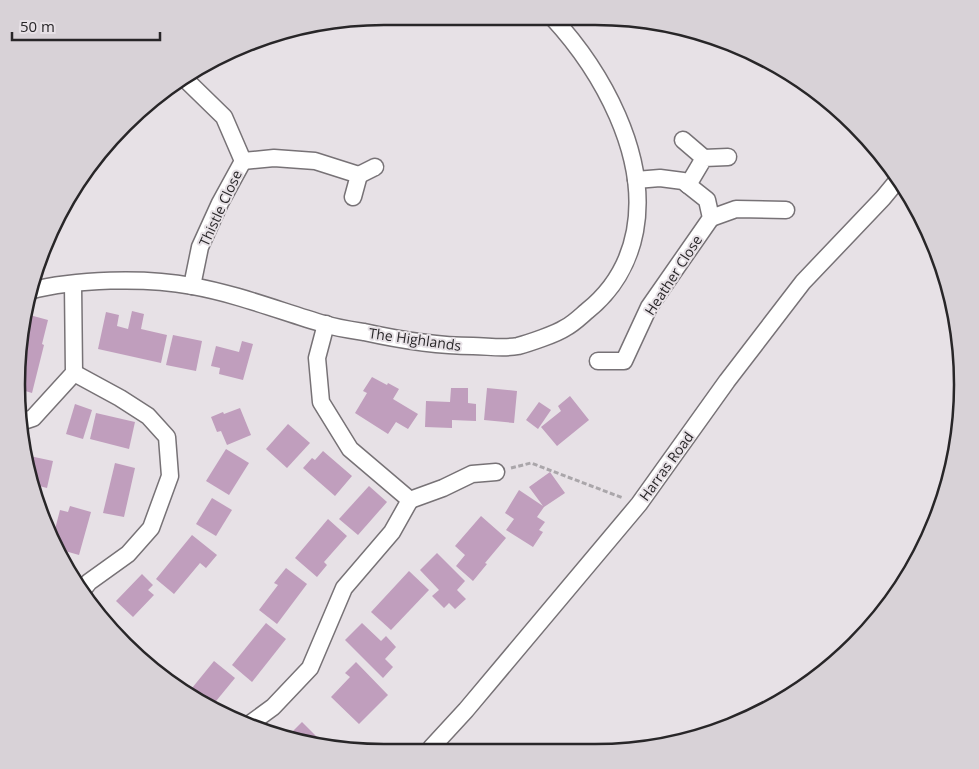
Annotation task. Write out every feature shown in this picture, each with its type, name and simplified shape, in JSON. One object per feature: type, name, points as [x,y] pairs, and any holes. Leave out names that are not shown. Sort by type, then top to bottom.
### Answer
[{"type":"street","name":"The Highlands","points":[[38,289],[125,280],[192,286],[261,303],[326,324],[391,338],[453,346],[517,346],[565,329],[597,303],[618,276],[632,247],[638,214],[635,170],[620,122],[603,88],[569,35],[560,25]]},
{"type":"street","name":"Thistle Close","points":[[189,83],[224,117],[243,161]]},
{"type":"street","points":[[683,140],[704,158],[728,157]]},
{"type":"street","name":"Thistle Close","points":[[243,161],[274,158],[315,161],[359,175]]},
{"type":"street","points":[[688,185],[704,158]]},
{"type":"street","name":"Thistle Close","points":[[192,286],[200,248],[220,203],[243,161]]},
{"type":"street","points":[[353,197],[359,175],[375,167]]},
{"type":"street","points":[[636,180],[660,178],[683,181],[707,200],[711,218],[736,209],[786,210]]},
{"type":"street","name":"Harras Road","points":[[435,744],[466,710],[639,504],[727,381],[803,282],[893,185]]},
{"type":"street","name":"Heather Close","points":[[598,361],[626,367],[649,308],[711,218]]},
{"type":"street","points":[[27,420],[33,418],[74,373],[72,284]]},
{"type":"street","points":[[326,324],[317,358],[321,402],[350,449],[410,500]]},
{"type":"street","points":[[74,373],[148,416],[167,437],[170,476],[151,528],[128,554],[87,585]]},
{"type":"street","points":[[255,720],[273,707],[310,668],[344,588],[392,532],[410,500],[443,488],[472,469],[496,472]]},
{"type":"path","points":[[496,472],[531,463],[639,504]]},
{"type":"building","points":[[132,311],[144,314],[141,329],[167,335],[161,363],[98,349],[106,312],[119,315],[117,326],[128,329]]},
{"type":"building","points":[[32,316],[48,320],[32,393],[25,391],[25,384],[28,338]]},
{"type":"building","points":[[173,335],[202,341],[196,371],[166,365]]},
{"type":"building","points":[[242,341],[253,344],[243,380],[219,374],[220,368],[211,366],[216,346],[239,352]]},
{"type":"building","points":[[372,377],[399,389],[393,399],[418,414],[408,429],[396,422],[388,434],[355,413],[367,393],[363,391]]},
{"type":"building","points":[[451,388],[468,388],[468,403],[476,404],[476,421],[452,420],[452,428],[425,427],[426,401],[450,402]]},
{"type":"building","points":[[487,388],[517,391],[514,423],[484,420]]},
{"type":"building","points":[[570,396],[589,420],[557,446],[541,427],[561,411],[558,406]]},
{"type":"building","points":[[539,402],[551,410],[538,429],[526,420]]},
{"type":"building","points":[[75,404],[92,410],[83,439],[66,434]]},
{"type":"building","points":[[240,408],[251,435],[227,445],[221,431],[217,432],[211,417]]},
{"type":"building","points":[[96,413],[135,422],[129,449],[90,439]]},
{"type":"building","points":[[288,424],[310,443],[287,468],[266,449]]},
{"type":"building","points":[[226,449],[249,463],[229,495],[206,481]]},
{"type":"building","points":[[323,451],[352,476],[335,496],[303,468],[312,458],[315,460]]},
{"type":"building","points":[[32,457],[53,461],[47,488],[40,486]]},
{"type":"building","points":[[115,463],[135,468],[124,517],[103,513]]},
{"type":"building","points":[[550,472],[565,493],[544,507],[537,517],[545,522],[539,530],[543,532],[533,547],[506,530],[514,519],[505,513],[519,490],[543,506],[529,487]]},
{"type":"building","points":[[369,486],[387,502],[358,535],[339,519]]},
{"type":"building","points":[[212,498],[232,510],[216,536],[196,524]]},
{"type":"building","points":[[70,506],[91,512],[79,555],[66,551],[55,529],[60,510],[68,512]]},
{"type":"building","points":[[481,516],[506,538],[473,581],[456,566],[465,555],[455,546]]},
{"type":"building","points":[[328,519],[347,536],[324,562],[327,565],[317,577],[295,558]]},
{"type":"building","points":[[192,535],[217,555],[206,568],[200,563],[174,594],[156,579]]},
{"type":"building","points":[[437,553],[465,581],[457,590],[466,599],[455,609],[449,603],[444,608],[432,596],[439,590],[420,570]]},
{"type":"building","points":[[286,568],[307,584],[277,624],[259,610],[278,585],[274,583]]},
{"type":"building","points":[[409,571],[429,590],[391,630],[371,612]]},
{"type":"building","points":[[142,574],[153,585],[148,590],[154,595],[133,617],[116,601]]},
{"type":"building","points":[[266,623],[286,639],[252,682],[232,665]]},
{"type":"building","points":[[362,623],[381,641],[386,636],[396,647],[385,659],[393,667],[383,678],[345,640]]},
{"type":"building","points":[[214,661],[235,678],[215,702],[192,688]]},
{"type":"building","points":[[356,662],[388,695],[359,724],[331,697],[350,677],[345,673]]},
{"type":"building","points":[[302,722],[318,738],[314,737],[292,732]]}]
